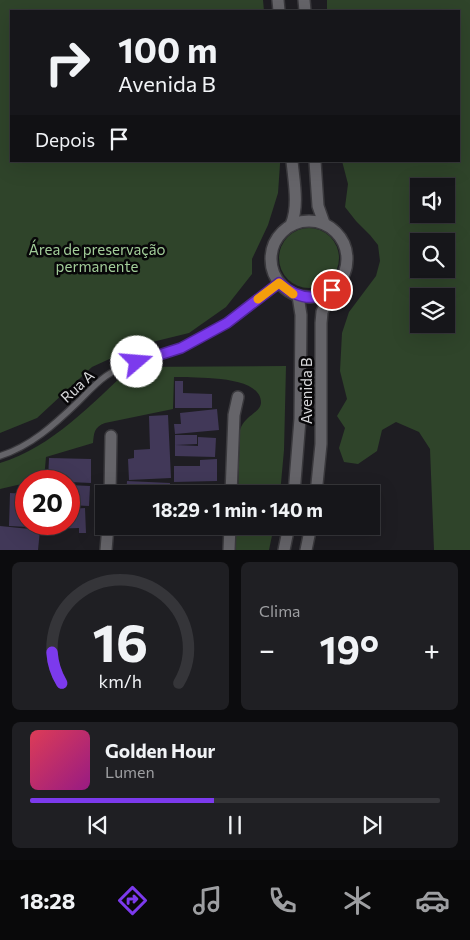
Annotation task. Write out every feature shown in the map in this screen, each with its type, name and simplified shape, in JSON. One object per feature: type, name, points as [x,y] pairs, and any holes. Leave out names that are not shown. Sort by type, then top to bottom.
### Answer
[{"type":"street","points":[[291,225],[294,217],[295,202],[292,162]]},
{"type":"street","points":[[314,162],[318,206],[324,223]]},
{"type":"street","points":[[324,223],[312,220],[299,221],[291,225],[278,235],[272,247],[270,259],[273,272],[279,283],[289,292],[298,296],[313,298],[332,290]]},
{"type":"street","name":"Avenida B","points":[[317,485],[321,444],[322,312],[332,290],[344,277],[348,265],[347,252],[343,240],[335,230],[324,223]]},
{"type":"street","name":"Avenida B","points":[[295,485],[300,419],[301,315],[298,296]]},
{"type":"street","points":[[230,485],[234,415],[238,397]]},
{"type":"street","points":[[110,485],[111,436]]},
{"type":"street","points":[[106,550],[107,535]]},
{"type":"street","points":[[230,535],[230,550]]},
{"type":"street","points":[[284,550],[287,535]]},
{"type":"street","points":[[306,550],[309,535]]},
{"type":"lane","name":"Rua A","points":[[0,456],[12,452],[36,439],[106,376],[126,366],[181,348],[227,323],[279,283]]},
{"type":"green space","name":"Área de preservação permanente","points":[[0,0],[263,0],[264,10],[10,10],[10,162],[280,162],[280,164],[278,193],[268,225],[252,259],[252,274],[226,307],[189,333],[140,345],[92,367],[37,418],[0,433]]},
{"type":"green space","points":[[327,0],[470,0],[470,550],[434,550],[430,449],[419,432],[396,422],[382,430],[377,451],[358,464],[344,462],[339,448],[345,428],[337,416],[347,399],[340,371],[342,333],[349,312],[376,276],[380,261],[378,245],[345,207],[348,184],[342,162],[460,162],[460,10],[327,10]]},
{"type":"green space","points":[[303,228],[315,228],[331,236],[337,246],[339,258],[337,270],[331,280],[315,288],[303,288],[287,280],[279,264],[279,252],[287,236]]},
{"type":"green space","points":[[286,366],[284,450],[281,485],[238,485],[240,430],[245,421],[260,406],[258,394],[250,387],[239,382],[225,379],[174,377],[173,409],[105,423],[95,431],[93,443],[46,457],[45,470],[15,470],[15,486],[0,489],[0,463],[19,456],[55,435],[87,409],[132,367]]},
{"type":"green space","points":[[235,535],[272,535],[269,550],[234,550]]},
{"type":"building","points":[[175,381],[183,381],[183,393],[212,394],[212,408],[175,408]]},
{"type":"building","points":[[217,409],[219,430],[175,434],[174,424],[181,424],[180,413]]},
{"type":"building","points":[[168,415],[171,478],[129,480],[128,459],[134,458],[134,450],[150,449],[149,416]]},
{"type":"building","points":[[175,435],[197,435],[197,444],[175,445]]},
{"type":"building","points":[[198,437],[216,438],[215,457],[175,456],[175,445],[198,446]]},
{"type":"building","points":[[49,458],[91,459],[91,483],[80,482],[80,470],[48,470]]},
{"type":"building","points":[[217,459],[217,481],[174,482],[174,466],[200,466],[200,460]]},
{"type":"building","points":[[127,481],[170,483],[170,485],[127,485]]},
{"type":"building","points":[[80,486],[90,486],[89,506],[80,506]]},
{"type":"building","points":[[10,493],[15,493],[15,526],[9,526]]},
{"type":"building","points":[[80,508],[85,508],[86,533],[80,533]]},
{"type":"building","points":[[0,526],[15,528],[15,535],[40,535],[38,550],[0,550]]},
{"type":"slow traffic","points":[[258,299],[279,283],[293,294]]},
{"type":"route","points":[[137,362],[181,348],[227,323],[279,283],[289,292],[300,297],[313,298],[332,290]]}]
